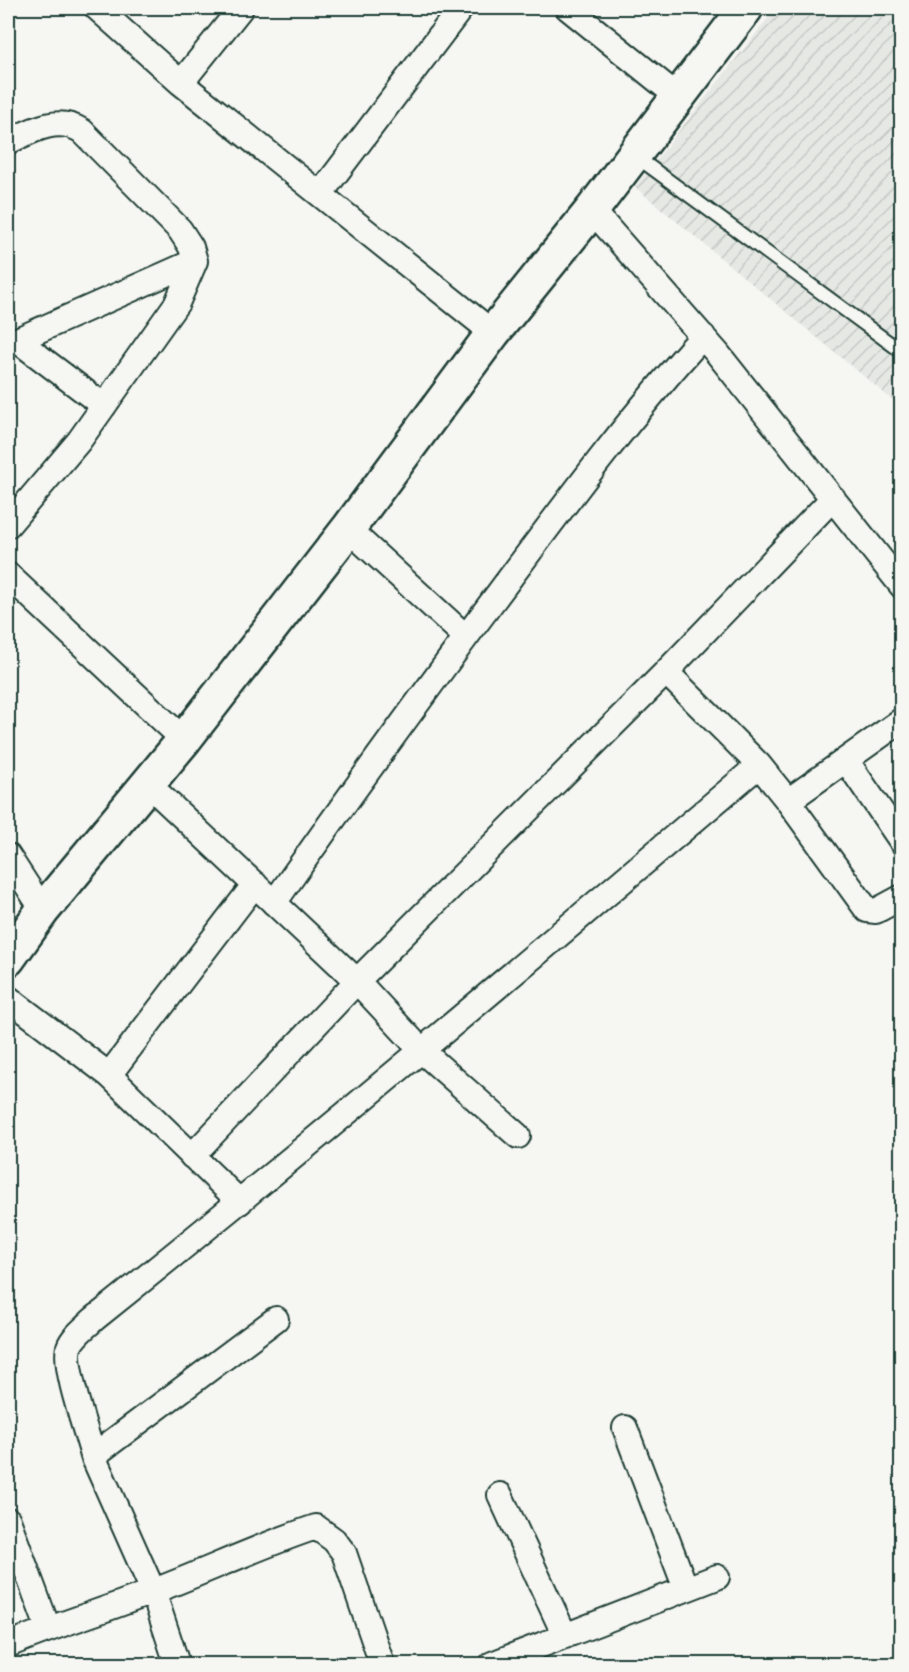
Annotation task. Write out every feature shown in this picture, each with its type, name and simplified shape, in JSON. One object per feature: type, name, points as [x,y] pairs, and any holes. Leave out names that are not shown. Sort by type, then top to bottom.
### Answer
[{"type":"highway","points":[[8,959],[43,910],[184,740],[348,529],[493,333],[592,210],[677,96],[747,8]]},
{"type":"street","points":[[97,8],[181,83],[493,333]]},
{"type":"street","points":[[181,83],[241,8]]},
{"type":"street","points":[[321,193],[461,8]]},
{"type":"street","points":[[568,8],[677,96]]},
{"type":"street","points":[[8,142],[43,126],[56,123],[82,130],[180,230],[191,247],[195,261],[177,303],[105,406],[79,441],[8,525]]},
{"type":"street","points":[[592,210],[703,336],[902,586]]},
{"type":"street","points":[[12,342],[195,261]]},
{"type":"street","points":[[274,903],[365,773],[608,448],[661,382],[703,336]]},
{"type":"street","points":[[12,342],[105,406]]},
{"type":"street","points":[[192,1156],[357,981],[666,672],[833,498]]},
{"type":"street","points":[[348,529],[466,637]]},
{"type":"street","points":[[8,575],[184,740]]},
{"type":"street","points":[[666,672],[759,765],[867,910],[876,911],[902,897]]},
{"type":"street","points":[[788,801],[902,720]]},
{"type":"street","points":[[846,760],[902,842]]},
{"type":"street","points":[[177,1665],[153,1592],[93,1456],[67,1363],[70,1346],[94,1319],[422,1051],[759,765]]},
{"type":"street","points":[[147,783],[357,981],[422,1051],[518,1136]]},
{"type":"street","points":[[8,856],[43,910]]},
{"type":"street","points":[[109,1075],[255,884]]},
{"type":"street","points":[[8,998],[109,1075],[240,1202]]},
{"type":"street","points":[[93,1456],[276,1319]]},
{"type":"street","points":[[625,1428],[686,1589]]},
{"type":"street","points":[[500,1495],[565,1636]]},
{"type":"street","points":[[8,1520],[48,1628]]},
{"type":"street","points":[[8,1645],[48,1628],[153,1592],[288,1536],[316,1527],[334,1540],[344,1553],[382,1665]]},
{"type":"street","points":[[500,1663],[717,1577]]},
{"type":"lane","points":[[634,154],[902,352]]},
{"type":"shaded area","points":[[776,8],[901,8],[901,407],[635,187]]}]
